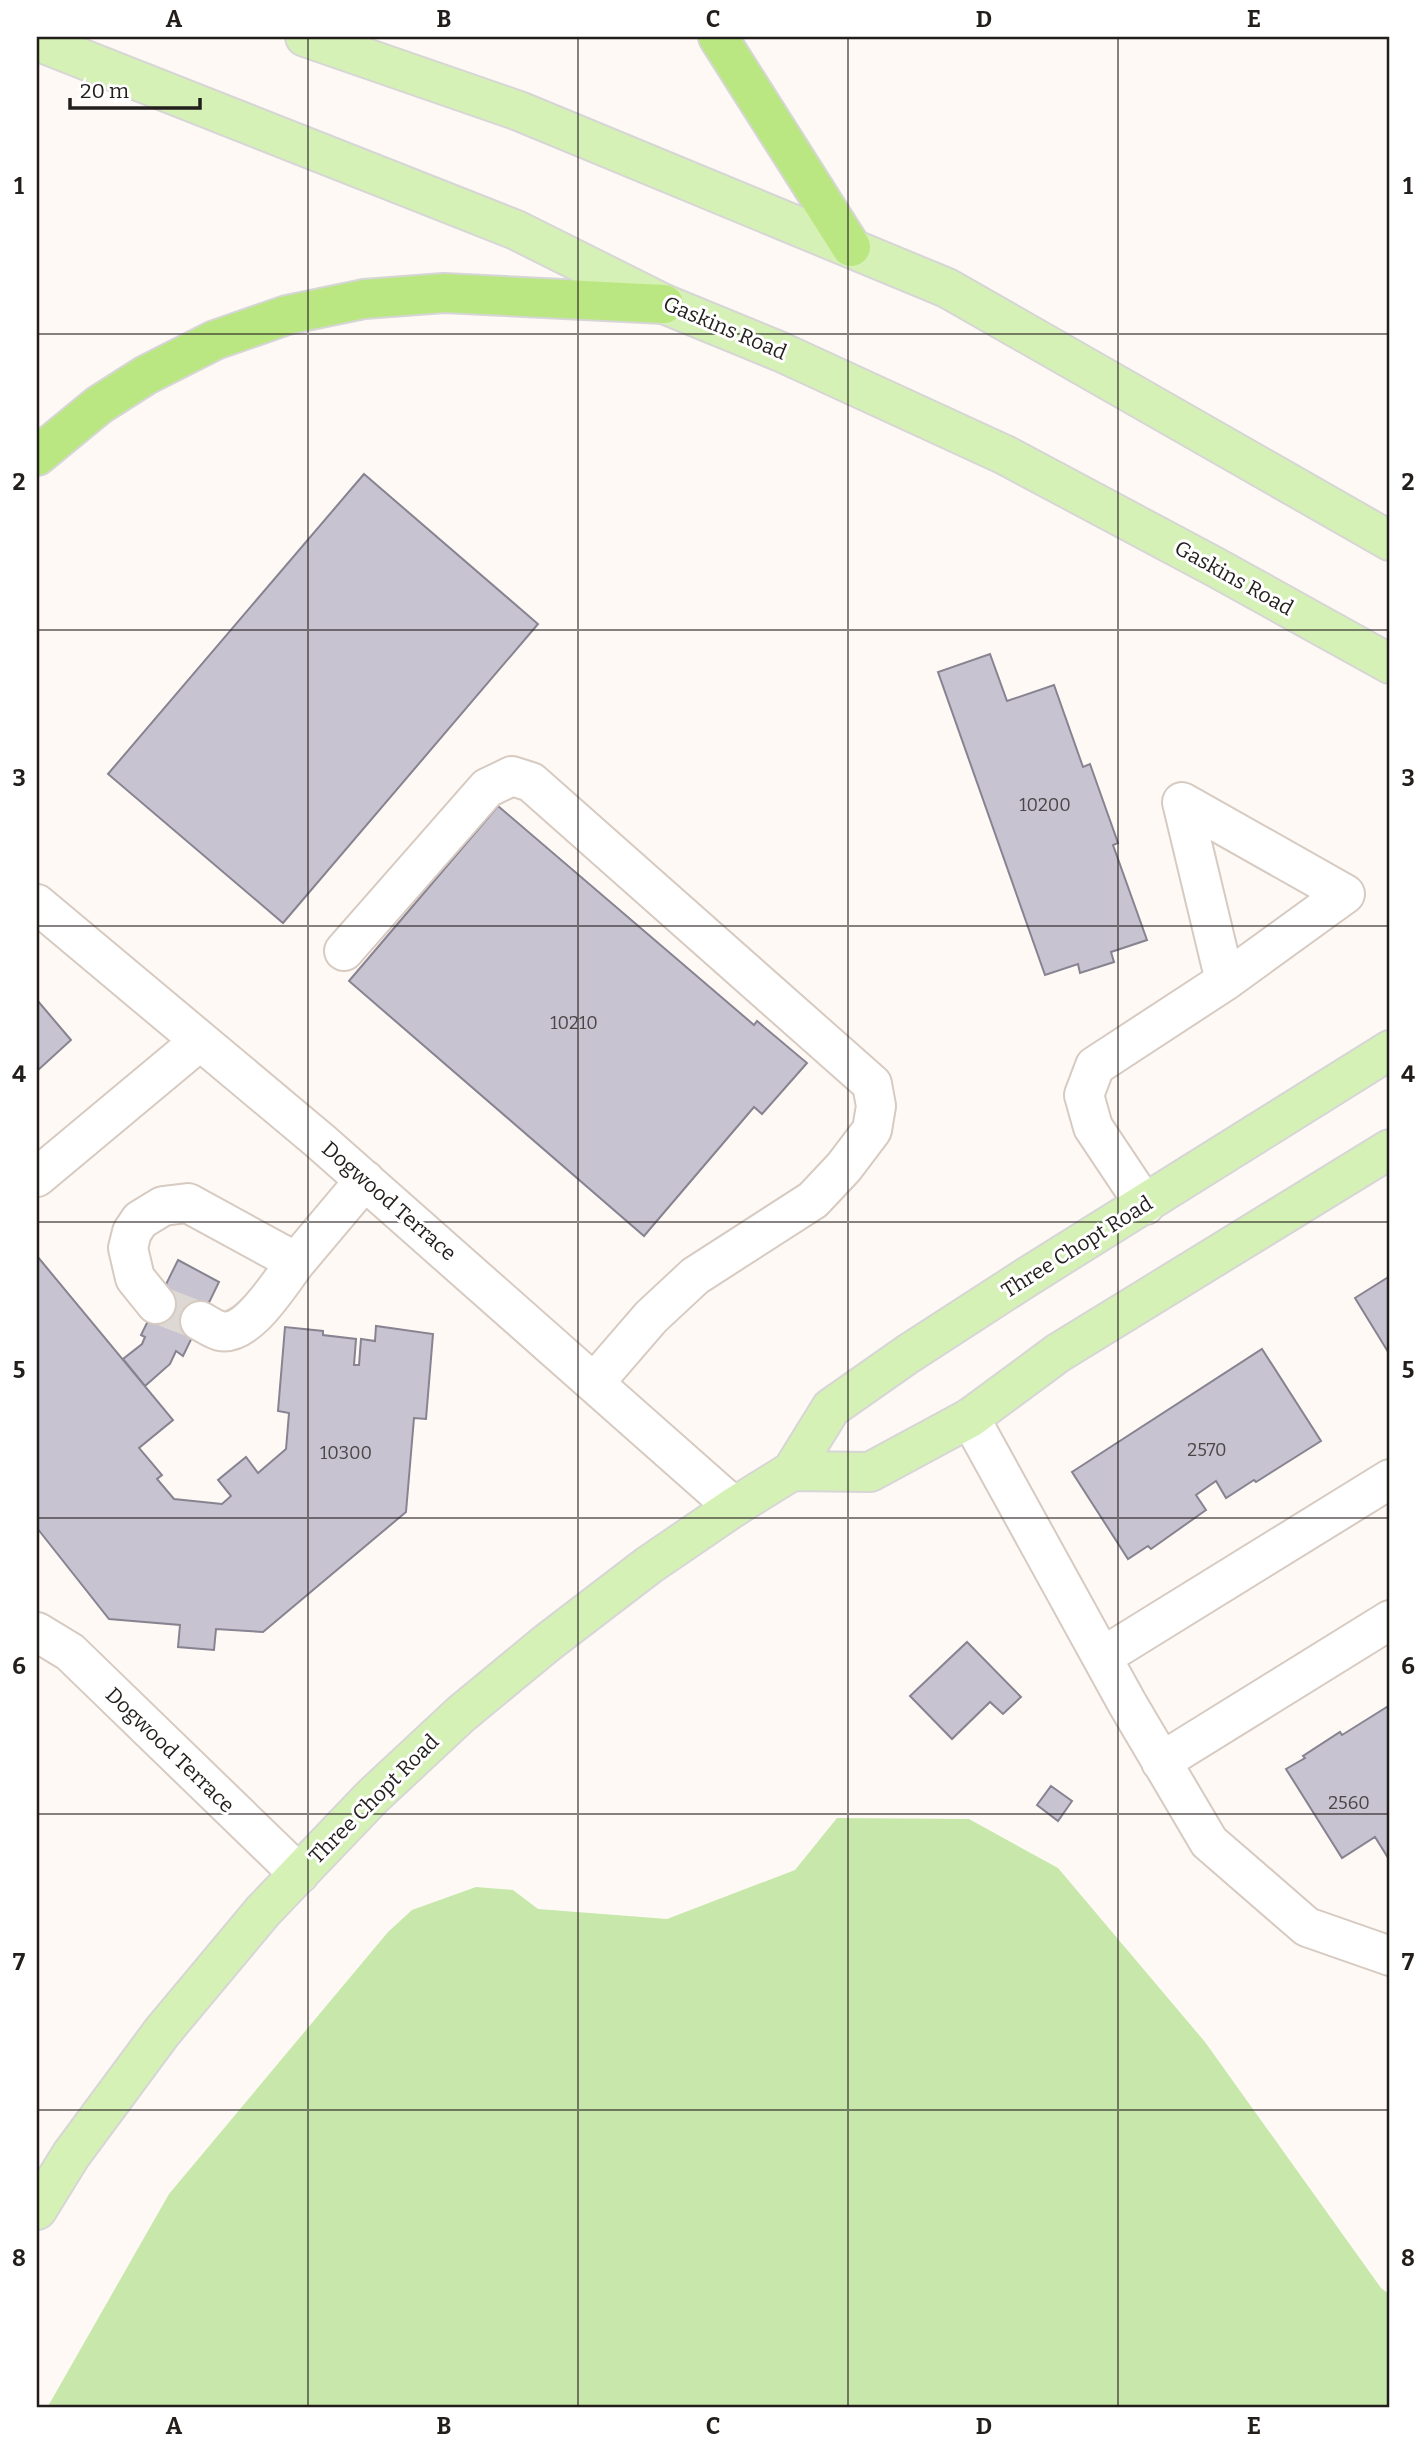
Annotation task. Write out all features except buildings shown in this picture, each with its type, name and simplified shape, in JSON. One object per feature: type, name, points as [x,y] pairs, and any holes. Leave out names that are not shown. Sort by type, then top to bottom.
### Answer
[{"type":"highway","points":[[718,37],[851,247]]},
{"type":"highway","points":[[37,456],[99,405],[146,375],[215,340],[287,315],[364,299],[444,293],[664,304]]},
{"type":"main road","points":[[305,37],[519,111],[947,288],[1390,541]]},
{"type":"main road","name":"Gaskins Road","points":[[37,41],[516,230],[664,304],[781,352],[1005,455],[1390,664]]},
{"type":"main road","name":"Three Chopt Road","points":[[37,2210],[71,2155],[162,2032],[263,1911],[372,1797],[461,1714],[629,1580],[734,1507],[792,1471],[831,1408],[930,1340],[1390,1050]]},
{"type":"main road","points":[[792,1471],[870,1472],[970,1418],[1058,1353],[1390,1149]]},
{"type":"street","points":[[344,951],[487,788],[512,776],[531,782],[873,1084],[876,1106],[872,1130],[844,1167],[813,1200],[695,1276],[651,1317],[594,1383]]},
{"type":"street","points":[[1145,1205],[1093,1127],[1084,1096],[1095,1066],[1225,981],[1345,894],[1182,802],[1225,981]]},
{"type":"street","name":"Dogwood Terrace","points":[[37,904],[365,1180],[734,1507]]},
{"type":"street","points":[[37,1177],[200,1041]]},
{"type":"street","points":[[200,1321],[222,1332],[235,1329],[252,1319],[365,1180]]},
{"type":"street","points":[[156,1304],[135,1278],[128,1248],[132,1232],[140,1220],[163,1206],[188,1203],[296,1262]]},
{"type":"street","points":[[970,1418],[1161,1762],[1209,1842],[1307,1927],[1390,1956]]},
{"type":"street","points":[[1102,1657],[1390,1479]]},
{"type":"street","points":[[1161,1762],[1390,1620]]},
{"type":"street","name":"Dogwood Terrace","points":[[37,1632],[70,1652],[299,1874]]},
{"type":"green space","points":[[837,1818],[969,1819],[1058,1868],[1205,2042],[1381,2288],[1390,2295],[1390,2408],[47,2408],[169,2194],[388,1932],[412,1910],[476,1887],[513,1890],[538,1909],[667,1919],[795,1870]]},
{"type":"tunnel","points":[[156,1304],[200,1321]]}]
